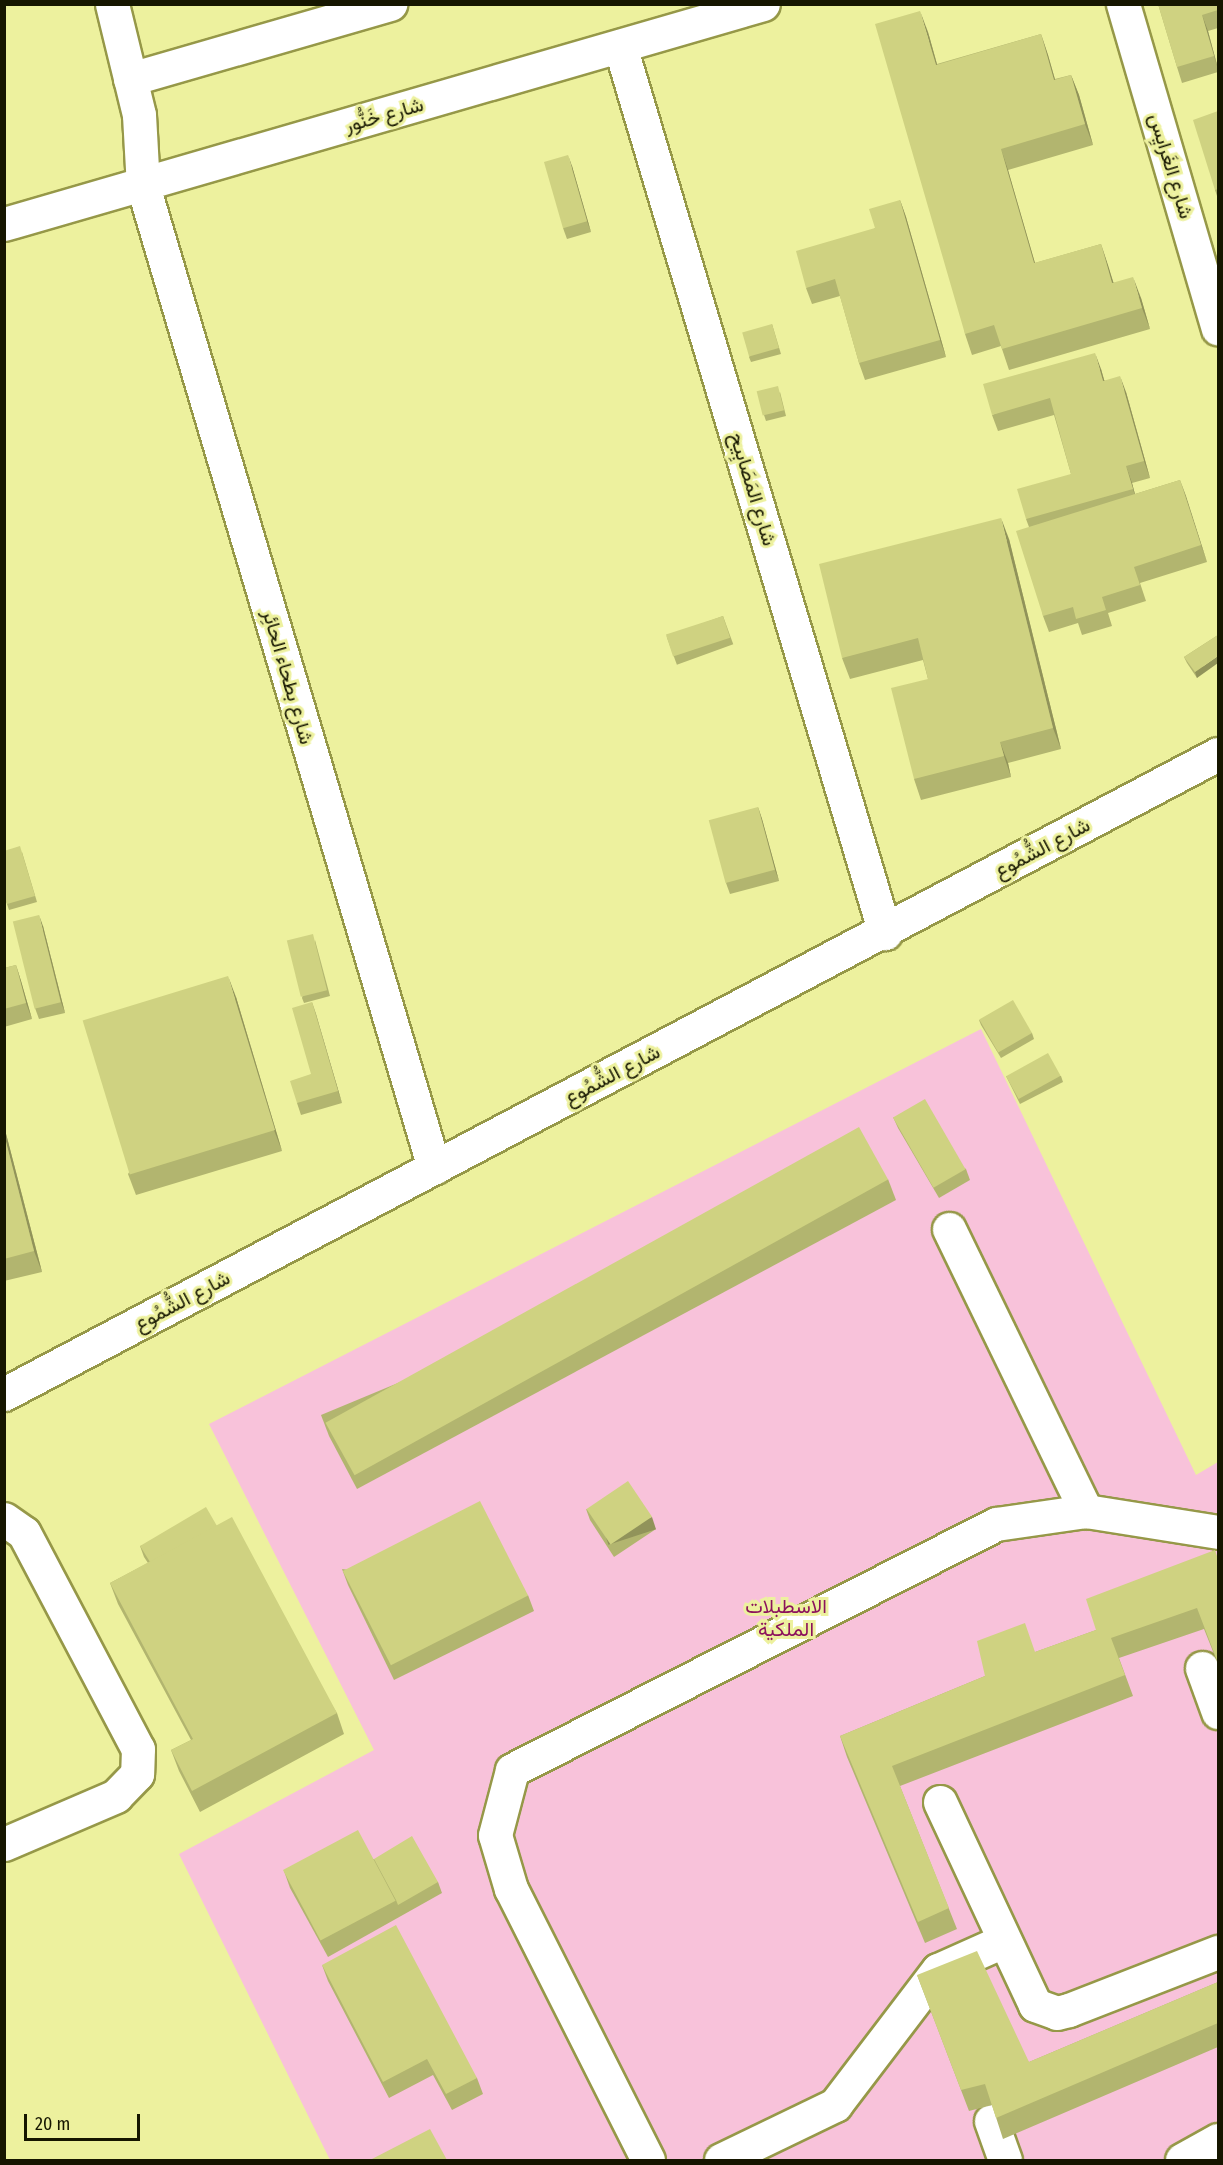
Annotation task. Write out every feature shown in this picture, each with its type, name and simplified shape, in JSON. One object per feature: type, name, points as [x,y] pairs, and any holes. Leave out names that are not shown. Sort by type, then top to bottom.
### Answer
[{"type":"street","name":"شارع بطحاء الحائِر","points":[[112,4],[139,115],[143,186],[434,1168]]},
{"type":"street","points":[[130,79],[390,4]]},
{"type":"street","name":"شارع خَنُّور","points":[[4,225],[763,4]]},
{"type":"street","name":"شارع الغَرايِس","points":[[1122,4],[1218,328]]},
{"type":"street","name":"شارع المَصَابِيح","points":[[620,46],[885,933]]},
{"type":"street","name":"شارع الشُّمُوع","points":[[4,1394],[885,933],[1218,754]]},
{"type":"street","points":[[949,1229],[1086,1510]]},
{"type":"street","points":[[648,2160],[511,1890],[495,1835],[512,1770],[996,1524],[1086,1510],[1218,1532]]},
{"type":"street","points":[[4,1519],[24,1533],[138,1749],[137,1774],[116,1796],[4,1844]]},
{"type":"street","points":[[1202,1668],[1218,1712]]},
{"type":"street","points":[[940,1802],[1003,1941],[1035,2005],[1057,2013],[1218,1952]]},
{"type":"street","points":[[721,2160],[835,2105],[938,1970],[1003,1941]]},
{"type":"street","points":[[991,2121],[1005,2160]]},
{"type":"street","points":[[1182,2160],[1218,2140]]},
{"type":"green space","name":"الاسطبلات الملكية","points":[[981,1029],[1196,1475],[1218,1462],[1218,2160],[330,2160],[179,1854],[374,1750],[209,1424]]},
{"type":"building","points":[[1158,4],[1218,4],[1218,10],[1202,15],[1214,56],[1177,67]]},
{"type":"building","points":[[920,11],[936,65],[1041,34],[1054,80],[1071,75],[1085,124],[1001,149],[1034,263],[1101,244],[1112,283],[1133,277],[1142,308],[1002,349],[994,325],[965,334],[875,24]]},
{"type":"building","points":[[1218,111],[1218,189],[1215,190],[1193,120]]},
{"type":"building","points":[[568,155],[587,221],[563,228],[544,162]]},
{"type":"building","points":[[900,200],[940,340],[859,363],[835,279],[806,288],[796,251],[875,228],[869,209]]},
{"type":"building","points":[[772,324],[779,348],[749,357],[742,333]]},
{"type":"building","points":[[1095,353],[1103,381],[1120,376],[1144,461],[1126,466],[1133,489],[1026,519],[1017,489],[1071,474],[1050,398],[992,415],[983,384]]},
{"type":"building","points":[[778,386],[784,410],[763,416],[757,391]]},
{"type":"building","points":[[1180,480],[1201,545],[1134,567],[1140,585],[1102,597],[1106,610],[1076,619],[1073,607],[1043,616],[1016,531]]},
{"type":"building","points":[[1001,518],[1053,728],[1000,742],[1004,756],[914,779],[891,688],[928,679],[918,638],[842,658],[819,564]]},
{"type":"building","points":[[723,616],[730,638],[673,656],[666,635]]},
{"type":"building","points":[[1218,635],[1218,656],[1195,672],[1184,657]]},
{"type":"building","points":[[758,807],[775,870],[726,883],[709,820]]},
{"type":"building","points":[[20,846],[35,896],[7,904],[4,895],[4,851]]},
{"type":"building","points":[[39,915],[61,1002],[35,1009],[13,922]]},
{"type":"building","points":[[313,934],[327,990],[301,997],[287,941]]},
{"type":"building","points":[[16,965],[26,1003],[4,1009],[4,968]]},
{"type":"building","points":[[228,976],[275,1130],[130,1174],[83,1020]]},
{"type":"building","points":[[1013,1000],[1032,1033],[998,1052],[979,1020]]},
{"type":"building","points":[[312,1002],[338,1091],[297,1103],[290,1081],[311,1074],[292,1008]]},
{"type":"building","points":[[1048,1053],[1061,1076],[1019,1099],[1006,1076]]},
{"type":"building","points":[[925,1099],[966,1169],[933,1188],[893,1118]]},
{"type":"building","points":[[859,1127],[888,1179],[355,1475],[325,1423]]},
{"type":"building","points":[[4,1134],[34,1251],[4,1259]]},
{"type":"building","points":[[628,1481],[652,1517],[611,1545],[587,1509]]},
{"type":"building","points":[[480,1501],[528,1595],[391,1665],[343,1571]]},
{"type":"building","points":[[206,1507],[217,1526],[150,1562],[140,1546]]},
{"type":"building","points":[[232,1517],[337,1713],[192,1791],[171,1750],[193,1739],[110,1583]]},
{"type":"building","points":[[1215,1550],[1218,1559],[1218,1663],[1197,1608],[1111,1638],[1125,1675],[892,1766],[949,1908],[918,1922],[840,1736],[985,1676],[977,1641],[1025,1623],[1035,1652],[1096,1630],[1086,1599]]},
{"type":"building","points":[[358,1830],[396,1901],[321,1941],[283,1870]]},
{"type":"building","points":[[412,1836],[438,1882],[398,1905],[374,1859]]},
{"type":"building","points":[[396,1925],[477,2078],[446,2094],[427,2059],[383,2082],[322,1965]]},
{"type":"building","points":[[977,1951],[1029,2062],[1218,1982],[1218,2023],[996,2118],[985,2084],[961,2090],[917,1975]]},
{"type":"building","points":[[430,2129],[447,2160],[370,2160]]}]
